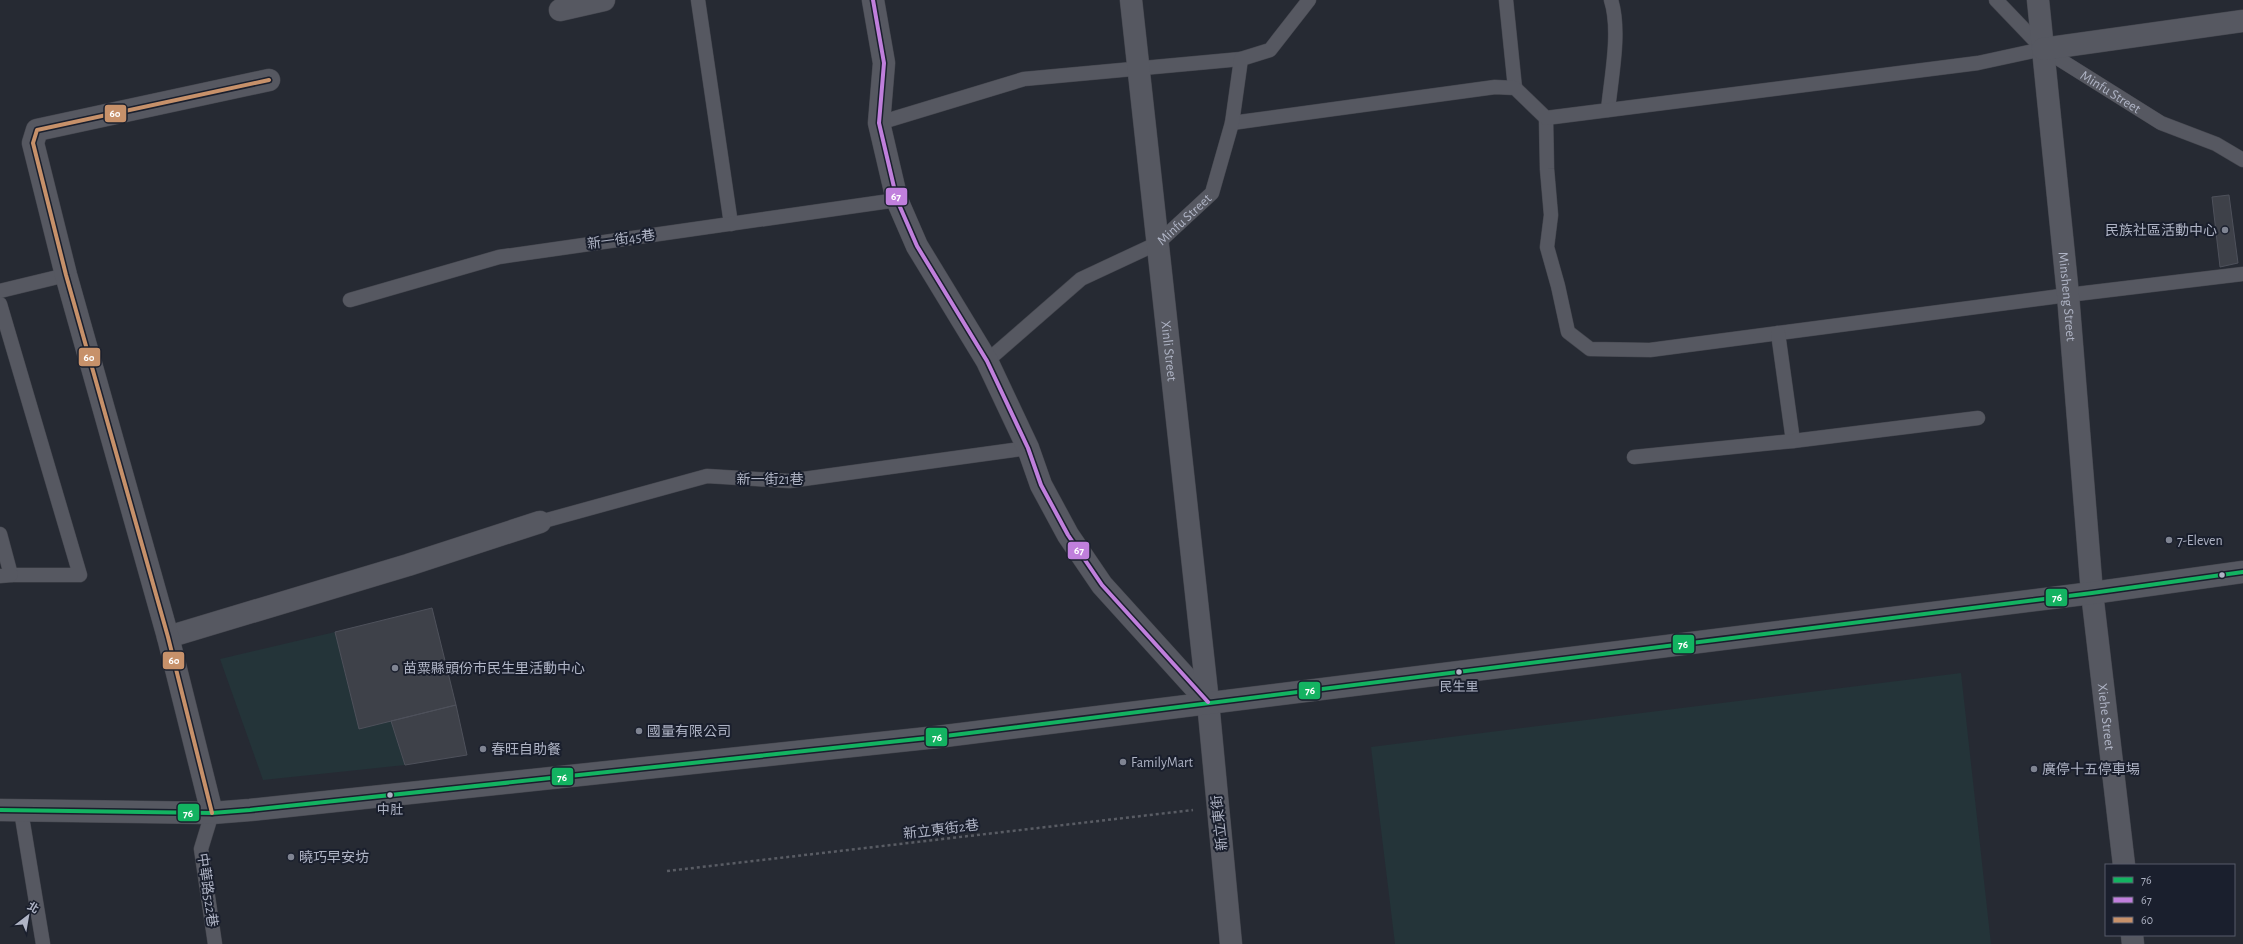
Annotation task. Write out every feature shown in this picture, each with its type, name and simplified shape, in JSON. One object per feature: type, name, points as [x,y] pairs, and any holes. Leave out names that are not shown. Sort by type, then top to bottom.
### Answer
[{"type":"street","points":[[560,10],[604,0]]},
{"type":"street","points":[[873,0],[884,63],[879,123],[897,200],[917,246],[987,361],[1028,448],[1041,485],[1068,535],[1102,585],[1208,702]]},
{"type":"street","name":"Xinli Street","points":[[1131,0],[1208,702]]},
{"type":"street","name":"Minsheng Street","points":[[2038,0],[2068,295],[2092,593]]},
{"type":"street","points":[[2042,49],[2243,21]]},
{"type":"street","points":[[212,813],[168,637],[66,275],[33,143],[37,130],[269,80]]},
{"type":"street","points":[[168,637],[408,565],[540,522]]},
{"type":"street","points":[[0,810],[212,813],[937,737],[1208,702],[2092,593],[2243,572]]},
{"type":"street","name":"Xiehe Street","points":[[2092,593],[2124,864]]},
{"type":"street","name":"新立東街","points":[[1208,702],[1231,944]]},
{"type":"lane","points":[[698,0],[731,224]]},
{"type":"lane","points":[[879,123],[1024,79],[1240,59],[1270,50],[1309,0]]},
{"type":"lane","points":[[1506,0],[1515,88],[1546,118],[1551,215],[1547,247],[1558,286],[1568,332],[1590,349],[1650,350],[2068,295],[2243,274]]},
{"type":"lane","points":[[1608,110],[1614,41],[1613,7],[1611,0]]},
{"type":"lane","name":"Minfu Street","points":[[1996,0],[2042,49],[2161,123],[2216,144],[2243,160]]},
{"type":"lane","points":[[1546,118],[1978,63],[2042,49]]},
{"type":"lane","name":"Minfu Street","points":[[987,361],[1081,278],[1158,243],[1212,193],[1232,123],[1240,59]]},
{"type":"lane","points":[[1232,123],[1495,87],[1515,88]]},
{"type":"lane","name":"新一街45巷","points":[[350,300],[499,257],[897,200]]},
{"type":"lane","points":[[0,291],[66,275]]},
{"type":"lane","points":[[0,304],[80,575],[6,575],[0,534]]},
{"type":"lane","points":[[1778,333],[1793,441]]},
{"type":"lane","points":[[1634,457],[1793,441],[1978,418]]},
{"type":"lane","name":"新一街21巷","points":[[540,522],[707,476],[789,481],[1028,448]]},
{"type":"lane","points":[[22,810],[43,944]]},
{"type":"lane","name":"中華路522巷","points":[[212,813],[201,849],[215,944]]},
{"type":"path","name":"新立東街2巷","points":[[667,871],[1218,807]]},
{"type":"shaded area","points":[[335,632],[359,729],[391,721],[405,765],[263,780],[220,659]]},
{"type":"shaded area","points":[[1961,673],[1991,944],[1395,944],[1371,747]]},
{"type":"building","name":"民族社區活動中心","points":[[2229,195],[2238,263],[2220,267],[2212,197]]},
{"type":"building","name":"苗粟縣頭份巿民生里活動中心","points":[[432,608],[456,705],[359,729],[335,632]]},
{"type":"building","points":[[456,705],[467,755],[405,765],[391,721]]},
{"type":"transit line","name":"67","points":[[873,0],[884,63],[879,123],[897,200],[917,246],[987,361],[1028,448],[1041,485],[1068,535],[1102,585],[1208,702]]},
{"type":"transit line","name":"60","points":[[212,813],[168,637],[66,275],[33,143],[37,130],[269,80]]},
{"type":"transit line","name":"76","points":[[0,810],[212,813],[250,810],[937,737],[2092,593],[2243,572]]},
{"type":"place","name":"民族社區活動中心","points":[[2225,230]]},
{"type":"place","name":"7-Eleven","points":[[2169,540]]},
{"type":"place","name":"苗粟縣頭份巿民生里活動中心","points":[[395,668]]},
{"type":"place","name":"民生里","points":[[1459,672]]},
{"type":"place","name":"國量有限公司","points":[[639,731]]},
{"type":"place","name":"春旺自助餐","points":[[483,749]]},
{"type":"place","name":"FamilyMart","points":[[1123,762]]},
{"type":"place","name":"廣停十五停車場","points":[[2034,769]]},
{"type":"place","name":"中肚","points":[[390,795]]},
{"type":"place","name":"曉巧早安坊","points":[[291,857]]}]
